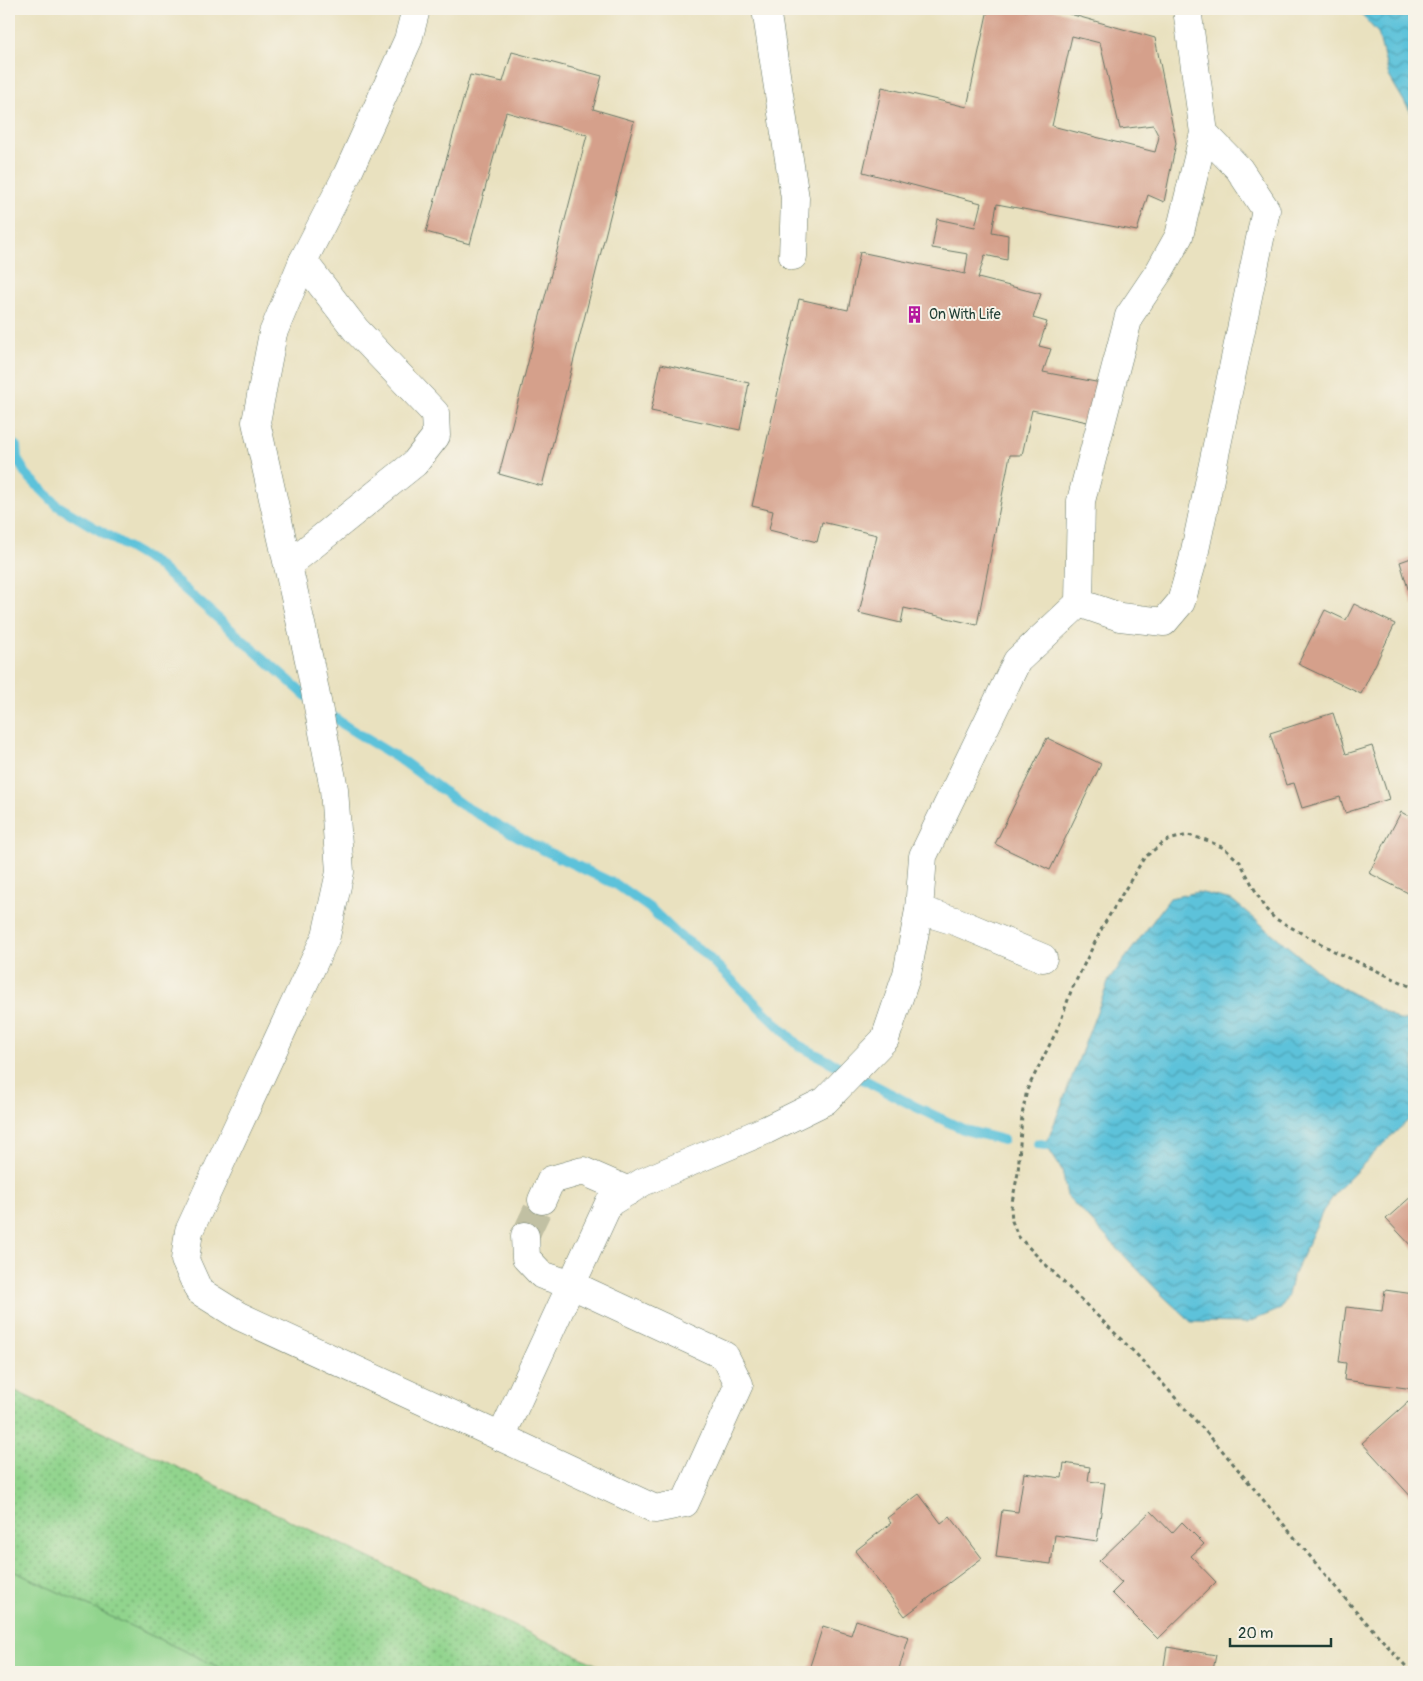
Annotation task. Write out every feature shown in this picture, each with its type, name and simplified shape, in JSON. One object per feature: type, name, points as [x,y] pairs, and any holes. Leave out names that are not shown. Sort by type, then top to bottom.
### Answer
[{"type":"lane","points":[[416,9],[408,40],[347,175],[303,261],[273,333],[256,422],[309,660],[334,789],[340,872],[326,936],[189,1231],[185,1260],[199,1291],[240,1316],[654,1509],[685,1503],[739,1384],[725,1356],[572,1285],[542,1275],[526,1258],[525,1236]]},
{"type":"lane","points":[[766,9],[795,198],[793,256]]},
{"type":"lane","points":[[501,1437],[609,1203],[642,1182],[766,1130],[825,1101],[885,1039],[907,974],[919,910],[923,856],[1017,661],[1079,603],[1081,501],[1129,316],[1160,270],[1179,236],[1204,133],[1187,9]]},
{"type":"lane","points":[[1079,603],[1120,617],[1164,622],[1181,602],[1193,560],[1266,210],[1239,169],[1204,133]]},
{"type":"lane","points":[[288,565],[415,464],[436,436],[436,412],[356,330],[303,261]]},
{"type":"lane","points":[[919,910],[955,921],[1043,958]]},
{"type":"lane","points":[[542,1200],[551,1180],[583,1171],[629,1191]]},
{"type":"path","points":[[1411,1672],[1348,1602],[1221,1450],[1138,1356],[1018,1236],[1012,1221],[1011,1207],[1018,1174],[1022,1115],[1028,1090],[1059,1026],[1071,992],[1103,926],[1144,858],[1165,840],[1188,835],[1224,848],[1240,862],[1264,907],[1274,918],[1334,951],[1414,988]]},
{"type":"green space","points":[[9,1388],[612,1672],[229,1672],[9,1569]]},
{"type":"green space","points":[[9,1569],[229,1672],[9,1672]]},
{"type":"water","points":[[1356,9],[1414,9],[1414,118],[1389,76],[1378,33]]},
{"type":"water","points":[[1198,892],[1232,900],[1327,979],[1399,1020],[1414,1021],[1414,1115],[1338,1190],[1323,1211],[1292,1278],[1288,1295],[1281,1309],[1246,1323],[1191,1322],[1163,1296],[1067,1196],[1062,1170],[1046,1145],[1109,980],[1170,898]]},
{"type":"building","name":"On With Life","points":[[988,9],[1018,9],[1026,11],[1026,9],[1052,9],[1155,38],[1176,143],[1164,202],[1148,195],[1137,231],[997,204],[992,232],[1008,235],[1007,260],[985,255],[978,278],[1041,294],[1033,318],[1047,322],[1039,346],[1051,349],[1043,372],[1101,383],[1092,423],[1032,410],[1022,455],[1010,455],[977,625],[904,608],[901,623],[859,613],[877,535],[822,522],[817,542],[769,530],[773,511],[752,506],[799,299],[848,310],[860,252],[965,274],[968,254],[932,248],[937,219],[975,227],[981,203],[863,172],[882,87],[967,107]],"holes":[[[1072,36],[1100,43],[1120,129],[1153,125],[1159,137],[1155,152],[1052,126]]]},
{"type":"building","points":[[512,52],[602,76],[593,109],[634,121],[542,486],[499,474],[587,135],[506,112],[470,244],[426,232],[470,75],[503,82]]},
{"type":"building","points":[[661,364],[749,383],[740,430],[651,411]]},
{"type":"building","points":[[1414,557],[1414,604],[1413,605],[1400,562]]},
{"type":"building","points":[[1354,604],[1395,624],[1361,694],[1298,664],[1325,610],[1346,620]]},
{"type":"building","points":[[1333,713],[1346,754],[1372,746],[1389,799],[1345,813],[1340,797],[1302,808],[1294,783],[1286,785],[1270,733]]},
{"type":"building","points":[[1047,738],[1101,764],[1050,870],[995,844]]},
{"type":"building","points":[[1401,812],[1414,819],[1414,896],[1369,873]]},
{"type":"building","points":[[1414,1194],[1414,1249],[1386,1219]]},
{"type":"building","points":[[1385,1290],[1414,1294],[1414,1389],[1344,1380],[1346,1363],[1339,1362],[1346,1307],[1382,1311]]},
{"type":"building","points":[[1408,1402],[1414,1409],[1414,1500],[1362,1443]]},
{"type":"building","points":[[1064,1463],[1090,1467],[1088,1481],[1105,1483],[1097,1541],[1055,1535],[1051,1564],[996,1557],[1002,1510],[1018,1512],[1024,1473],[1062,1478]]},
{"type":"building","points":[[919,1494],[941,1523],[950,1516],[982,1558],[905,1616],[855,1551],[891,1523],[887,1518]]},
{"type":"building","points":[[1151,1511],[1172,1533],[1182,1522],[1204,1544],[1191,1556],[1216,1582],[1158,1639],[1112,1593],[1122,1583],[1099,1561]]},
{"type":"building","points":[[856,1620],[909,1637],[898,1672],[808,1672],[823,1626],[851,1635]]},
{"type":"building","points":[[1167,1647],[1216,1655],[1213,1670],[1221,1672],[1163,1672]]},
{"type":"waterway","points":[[9,442],[16,446],[17,459],[26,474],[58,506],[156,564],[311,700]]},
{"type":"waterway","points":[[324,710],[347,727],[404,762],[462,805],[535,846],[617,885],[651,909],[677,934],[703,952],[798,1045],[914,1106],[965,1130],[1003,1140]]},
{"type":"waterway","points":[[1038,1144],[1046,1145]]},
{"type":"tunnel","points":[[525,1236],[542,1200]]},
{"type":"place","name":"On With Life","points":[[915,314]]}]
